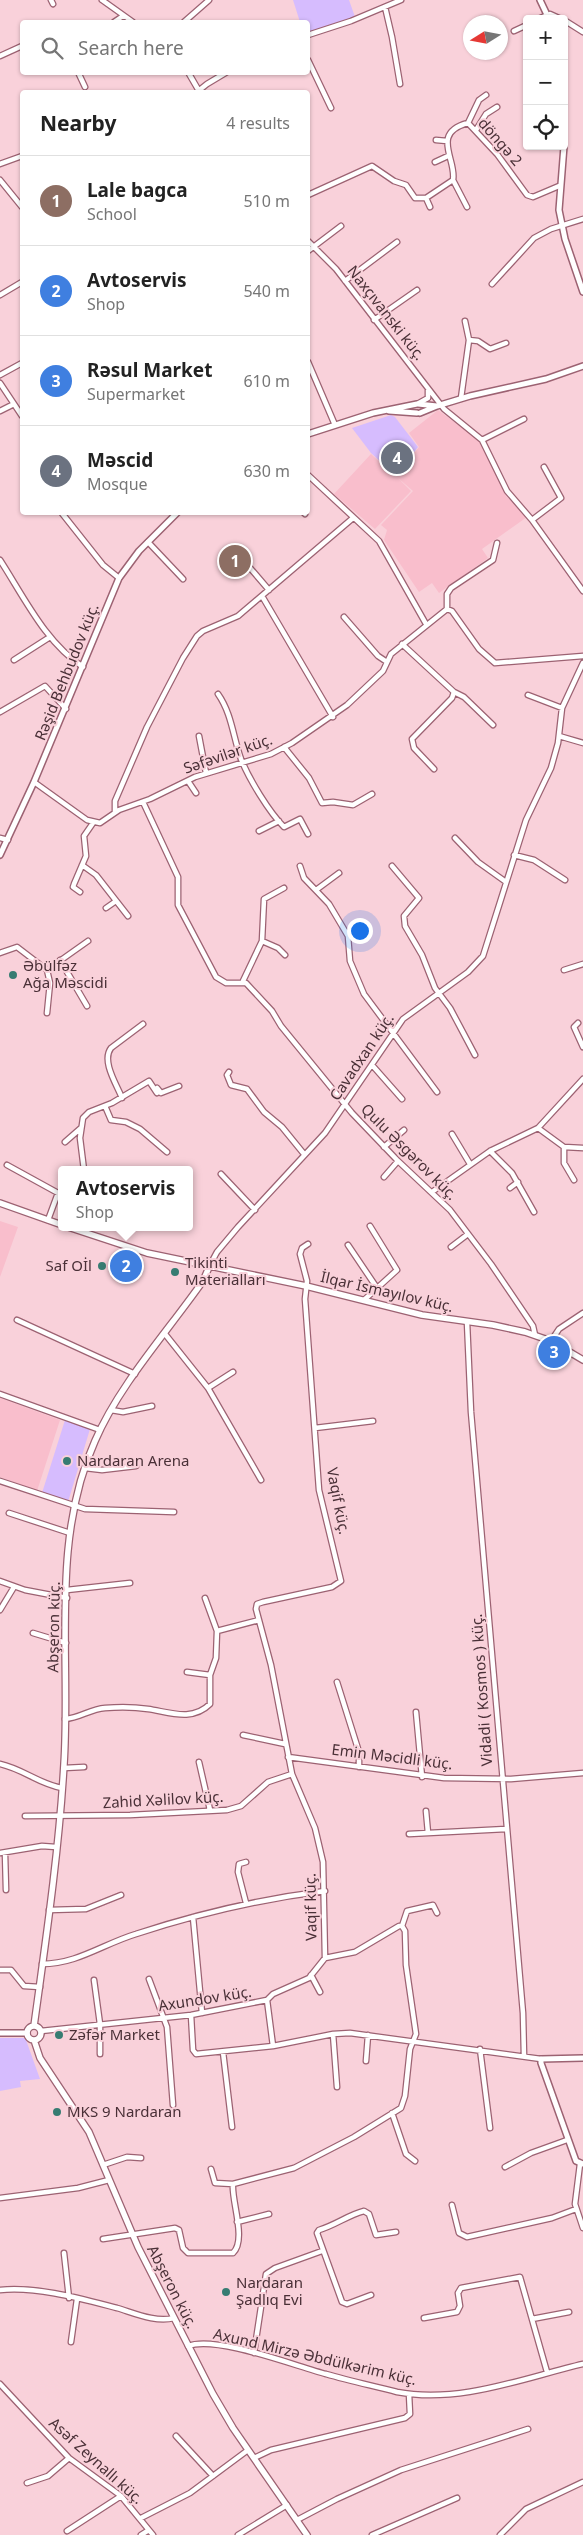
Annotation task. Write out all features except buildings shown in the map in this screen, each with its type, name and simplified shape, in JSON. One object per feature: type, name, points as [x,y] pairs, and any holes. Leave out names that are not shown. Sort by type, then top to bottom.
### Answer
[{"type":"main road","points":[[0,1202],[58,1224]]},
{"type":"main road","name":"İlqar İsmayılov küç.","points":[[86,1231],[137,1250],[306,1286],[422,1315],[493,1325],[535,1334],[583,1360]]},
{"type":"main road","name":"Abşeron küç.","points":[[34,2026],[49,1910],[64,1768],[67,1590],[70,1533],[74,1507],[85,1468],[100,1430],[111,1410],[203,1281],[210,1265]]},
{"type":"main road","points":[[34,2026],[41,2031],[40,2037],[34,2040],[30,2039],[29,2029],[34,2026]]},
{"type":"main road","name":"Abşeron küç.","points":[[34,2040],[40,2058],[86,2126],[132,2234],[223,2413],[307,2535]]},
{"type":"street","points":[[102,0],[130,20]]},
{"type":"street","points":[[186,20],[209,0]]},
{"type":"street","points":[[310,34],[401,0]]},
{"type":"street","points":[[540,0],[547,15]]},
{"type":"street","points":[[384,8],[392,37],[400,84]]},
{"type":"street","points":[[117,20],[123,16]]},
{"type":"street","points":[[568,23],[583,32]]},
{"type":"street","points":[[514,31],[523,27]]},
{"type":"street","points":[[0,56],[20,47]]},
{"type":"street","points":[[310,64],[331,108]]},
{"type":"street","points":[[79,75],[85,87]]},
{"type":"street","points":[[190,75],[197,90]]},
{"type":"street","points":[[201,90],[223,75]]},
{"type":"street","points":[[468,123],[479,100],[486,95]]},
{"type":"street","points":[[476,130],[486,114],[497,107]]},
{"type":"street","name":"döngə 2","points":[[447,141],[453,132],[468,123],[476,130],[527,195],[533,197],[559,186]]},
{"type":"street","points":[[436,140],[447,141],[448,156],[454,173],[453,180],[467,207]]},
{"type":"street","points":[[563,150],[558,203],[562,226],[583,292]]},
{"type":"street","points":[[435,162],[448,156]]},
{"type":"street","points":[[0,164],[20,157]]},
{"type":"street","points":[[310,194],[372,166],[394,181],[406,185],[415,198],[426,198],[453,180]]},
{"type":"street","points":[[0,180],[20,205]]},
{"type":"street","points":[[426,198],[430,207]]},
{"type":"street","points":[[492,284],[534,238],[583,219]]},
{"type":"street","points":[[310,251],[341,226]]},
{"type":"street","points":[[345,281],[397,242]]},
{"type":"street","name":"Naxçıvanski küç.","points":[[310,243],[345,281],[427,386],[439,405],[482,440]]},
{"type":"street","points":[[0,295],[20,283]]},
{"type":"street","points":[[374,320],[417,290]]},
{"type":"street","points":[[461,398],[469,340],[465,321]]},
{"type":"street","points":[[469,340],[478,341],[490,349],[506,343]]},
{"type":"street","points":[[0,375],[20,364]]},
{"type":"street","points":[[384,411],[419,413],[461,398],[538,381],[583,366]]},
{"type":"street","points":[[310,367],[335,426]]},
{"type":"street","points":[[0,383],[20,413]]},
{"type":"street","points":[[419,413],[413,410],[417,404],[428,398],[427,386]]},
{"type":"street","points":[[0,411],[14,404]]},
{"type":"street","points":[[310,433],[384,411],[417,404],[439,405]]},
{"type":"street","points":[[524,419],[482,440],[502,484],[532,520],[583,591]]},
{"type":"street","points":[[532,520],[561,498],[544,467]]},
{"type":"street","points":[[310,480],[375,537],[386,552],[426,624]]},
{"type":"street","points":[[63,515],[103,565],[119,578]]},
{"type":"street","name":"Rəşid Behbudov küç.","points":[[0,855],[66,709],[119,578],[129,562],[175,515]]},
{"type":"street","points":[[115,812],[115,801],[147,727],[183,658],[197,636],[203,631],[238,616],[353,518]]},
{"type":"street","points":[[148,542],[183,578]]},
{"type":"street","points":[[496,543],[493,560],[451,588],[447,594],[447,609],[452,611],[479,649],[495,663],[583,656]]},
{"type":"street","points":[[239,555],[269,590]]},
{"type":"street","points":[[0,560],[50,637],[67,655],[83,667]]},
{"type":"street","points":[[262,596],[333,717]]},
{"type":"street","name":"Səfəvilər küç.","points":[[94,823],[104,822],[115,812],[143,802],[206,773],[243,764],[284,748],[333,717],[378,676],[391,654],[447,609]]},
{"type":"street","points":[[344,617],[378,656],[387,662]]},
{"type":"street","points":[[14,660],[50,637]]},
{"type":"street","points":[[402,644],[454,692],[464,697],[493,725]]},
{"type":"street","name":"Cavadxan küç.","points":[[210,1265],[232,1234],[325,1133],[408,1013],[468,972],[483,956],[514,855],[531,808],[549,775],[559,736],[562,708],[583,663]]},
{"type":"street","points":[[0,712],[45,686],[66,709]]},
{"type":"street","points":[[434,770],[414,748],[412,739],[452,698],[454,692]]},
{"type":"street","points":[[218,694],[228,711],[243,764],[279,821],[284,827],[300,819],[308,834]]},
{"type":"street","points":[[528,695],[562,708]]},
{"type":"street","points":[[199,736],[206,773]]},
{"type":"street","points":[[559,736],[583,743]]},
{"type":"street","points":[[284,748],[309,778],[322,802],[353,805],[372,794]]},
{"type":"street","points":[[188,781],[196,793]]},
{"type":"street","points":[[34,782],[94,823],[84,836],[86,853],[73,887],[80,892]]},
{"type":"street","points":[[143,802],[178,877],[178,905],[202,953],[220,980],[226,983],[243,981],[262,942],[264,899],[284,888]]},
{"type":"street","points":[[259,831],[279,821]]},
{"type":"street","points":[[0,838],[8,840]]},
{"type":"street","points":[[455,838],[478,862],[506,882]]},
{"type":"street","points":[[514,855],[534,860],[565,880]]},
{"type":"street","points":[[82,865],[96,876],[128,916]]},
{"type":"street","points":[[300,866],[304,878],[329,904],[348,936],[350,961],[364,994],[437,1092]]},
{"type":"street","points":[[392,866],[419,898],[404,916],[403,922],[422,955],[438,992],[450,1008],[475,1055]]},
{"type":"street","points":[[316,890],[339,873]]},
{"type":"street","points":[[106,908],[116,901]]},
{"type":"street","points":[[47,970],[88,941]]},
{"type":"street","points":[[262,942],[278,948],[285,955]]},
{"type":"street","points":[[0,953],[17,947],[47,970],[50,983],[48,1013]]},
{"type":"street","points":[[60,960],[87,1006]]},
{"type":"street","points":[[564,970],[583,964]]},
{"type":"street","name":"Qulu Əsgərov küç.","points":[[243,981],[272,1011],[281,1026],[344,1105],[398,1161],[432,1192],[468,1234],[533,1326],[535,1334]]},
{"type":"street","points":[[578,1022],[574,1027],[583,1047]]},
{"type":"street","points":[[122,1098],[109,1064],[108,1054],[111,1048],[143,1024]]},
{"type":"street","points":[[372,1065],[402,1099]]},
{"type":"street","points":[[229,1072],[227,1075],[232,1085],[247,1089],[264,1112],[282,1127],[304,1154]]},
{"type":"street","points":[[432,1192],[490,1151],[538,1128],[583,1079]]},
{"type":"street","points":[[84,1166],[81,1128],[85,1115],[122,1098],[149,1080]]},
{"type":"street","points":[[149,1080],[152,1081],[161,1093],[179,1086]]},
{"type":"street","points":[[149,1080],[157,1093]]},
{"type":"street","points":[[105,1106],[111,1120],[126,1122],[140,1129],[154,1144],[167,1152]]},
{"type":"street","points":[[65,1142],[81,1128]]},
{"type":"street","points":[[538,1128],[564,1147],[583,1148]]},
{"type":"street","points":[[384,1147],[404,1130]]},
{"type":"street","points":[[452,1134],[470,1164]]},
{"type":"street","points":[[564,1147],[564,1163],[574,1180]]},
{"type":"street","points":[[490,1151],[507,1167],[518,1182],[534,1212]]},
{"type":"street","points":[[384,1178],[398,1161]]},
{"type":"street","points":[[8,1165],[58,1193],[48,1220]]},
{"type":"street","points":[[221,1174],[255,1210]]},
{"type":"street","points":[[510,1188],[518,1182]]},
{"type":"street","points":[[364,1300],[396,1272],[397,1268],[370,1226]]},
{"type":"street","points":[[451,1248],[468,1234]]},
{"type":"street","name":"Vaqif küç.","points":[[308,1244],[300,1251],[306,1276],[305,1299],[319,1490],[341,1581],[332,1586],[259,1603],[256,1609],[271,1665],[292,1774],[315,1828],[323,1862],[325,1958],[355,1952],[396,1927],[402,1926]]},
{"type":"street","points":[[348,1245],[377,1288]]},
{"type":"street","points":[[551,1341],[559,1329],[583,1313]]},
{"type":"street","points":[[17,1320],[135,1374]]},
{"type":"street","name":"Vidadi ( Kosmos ) küç.","points":[[466,1322],[471,1412],[501,1779],[523,2012],[524,2056]]},
{"type":"street","points":[[165,1334],[208,1388],[261,1480]]},
{"type":"street","points":[[208,1388],[233,1372]]},
{"type":"street","points":[[0,1394],[100,1430]]},
{"type":"street","points":[[111,1410],[123,1412],[152,1406]]},
{"type":"street","points":[[315,1428],[373,1420]]},
{"type":"street","points":[[85,1468],[102,1470],[136,1466]]},
{"type":"street","points":[[0,1481],[74,1507],[99,1510],[174,1512]]},
{"type":"street","points":[[9,1513],[70,1533]]},
{"type":"street","points":[[0,1581],[14,1587],[67,1598]]},
{"type":"street","points":[[67,1590],[130,1583]]},
{"type":"street","points":[[0,1610],[14,1587]]},
{"type":"street","points":[[65,1719],[72,1719],[92,1710],[104,1708],[146,1708],[180,1715],[197,1713],[210,1704],[210,1675],[216,1658],[217,1631],[205,1598]]},
{"type":"street","points":[[217,1631],[259,1620]]},
{"type":"street","points":[[33,1632],[66,1643]]},
{"type":"street","points":[[187,1672],[210,1675]]},
{"type":"street","points":[[337,1682],[359,1752],[359,1767]]},
{"type":"street","points":[[416,1712],[422,1777]]},
{"type":"street","points":[[243,1735],[285,1744]]},
{"type":"street","name":"Emin Məcidli küç.","points":[[288,1757],[422,1777],[501,1779],[583,1773]]},
{"type":"street","points":[[199,1762],[210,1810]]},
{"type":"street","points":[[0,1764],[24,1771],[42,1783],[62,1788]]},
{"type":"street","points":[[64,1768],[84,1767]]},
{"type":"street","name":"Zahid Xəlilov küç.","points":[[25,1816],[130,1815],[227,1810],[241,1806],[268,1782],[292,1774]]},
{"type":"street","points":[[426,1811],[428,1833]]},
{"type":"street","points":[[409,1834],[506,1830]]},
{"type":"street","points":[[6,1890],[3,1853],[42,1846],[56,1847]]},
{"type":"street","points":[[246,1862],[240,1864],[238,1872],[246,1903]]},
{"type":"street","points":[[42,1964],[66,1962],[133,1935],[246,1903],[325,1891]]},
{"type":"street","points":[[49,1910],[86,1909],[121,1895]]},
{"type":"street","points":[[212,2169],[215,2183],[233,2184],[294,2168],[345,2142],[403,2104],[410,2049],[416,2034],[406,1966],[406,1938],[402,1926],[407,1911],[433,1905],[437,1913]]},
{"type":"street","points":[[193,1917],[202,2013]]},
{"type":"street","points":[[267,2000],[274,1994],[312,1975],[325,1958]]},
{"type":"street","points":[[0,1970],[11,1970],[24,1986],[40,1987]]},
{"type":"street","points":[[312,1975],[320,1992]]},
{"type":"street","points":[[149,1979],[164,2018],[169,2042],[173,2105]]},
{"type":"street","points":[[94,1980],[100,2024],[100,2054]]},
{"type":"street","name":"Axundov küç.","points":[[41,2031],[202,2013],[267,2000],[273,2046]]},
{"type":"street","points":[[191,2014],[194,2053],[223,2052],[273,2046],[333,2034],[368,2035],[480,2049],[541,2059],[583,2058]]},
{"type":"street","points":[[0,2033],[28,2033]]},
{"type":"street","points":[[333,2034],[337,2087]]},
{"type":"street","points":[[366,2061],[368,2035]]},
{"type":"street","points":[[480,2049],[490,2128]]},
{"type":"street","points":[[223,2052],[232,2127]]},
{"type":"street","points":[[541,2059],[542,2069],[567,2140],[576,2161],[581,2164],[576,2209],[583,2228]]},
{"type":"street","points":[[392,2113],[406,2154],[415,2161]]},
{"type":"street","points":[[505,2167],[531,2153],[567,2140]]},
{"type":"street","points":[[103,2165],[127,2157],[141,2158]]},
{"type":"street","points":[[0,2198],[78,2188],[110,2180]]},
{"type":"street","points":[[103,2239],[175,2228],[180,2233],[183,2248],[188,2253],[228,2254],[236,2250],[238,2245],[233,2184]]},
{"type":"street","points":[[452,2205],[459,2233],[467,2237],[552,2218],[576,2209]]},
{"type":"street","points":[[371,2295],[345,2304],[317,2237],[319,2230],[341,2223],[352,2214],[364,2211],[369,2214],[376,2235],[396,2232]]},
{"type":"street","points":[[237,2222],[269,2214]]},
{"type":"street","points":[[254,2353],[266,2274],[275,2268],[322,2251]]},
{"type":"street","points":[[64,2254],[69,2298]]},
{"type":"street","points":[[424,2318],[457,2312],[460,2306],[458,2292],[461,2288],[517,2276],[522,2280],[547,2372]]},
{"type":"street","points":[[0,2290],[27,2290],[77,2299],[157,2318],[174,2318]]},
{"type":"street","points":[[71,2342],[77,2299]]},
{"type":"street","points":[[532,2319],[569,2312]]},
{"type":"street","name":"Axund Mirzə Əbdülkərim küç.","points":[[188,2346],[197,2343],[209,2343],[408,2394],[458,2394],[583,2364]]},
{"type":"street","name":"Asəf Zeynallı küç.","points":[[0,2384],[69,2458],[121,2496],[141,2518],[151,2533]]},
{"type":"street","points":[[254,2458],[271,2450],[405,2418],[410,2414],[408,2394]]},
{"type":"street","points":[[297,2520],[337,2499],[401,2470],[528,2429]]},
{"type":"street","points":[[176,2436],[213,2476]]},
{"type":"street","points":[[141,2518],[190,2493],[248,2450]]},
{"type":"street","points":[[27,2483],[48,2476],[69,2458]]},
{"type":"street","points":[[500,2535],[526,2509],[583,2482]]},
{"type":"street","points":[[66,2531],[121,2496]]},
{"type":"street","points":[[372,2535],[457,2498]]},
{"type":"street","points":[[238,2535],[287,2505]]},
{"type":"street","points":[[141,2535],[151,2533]]},
{"type":"shaded area","points":[[293,0],[349,0],[355,17],[310,31],[310,20],[299,20]]},
{"type":"shaded area","points":[[438,410],[480,441],[506,496],[527,517],[482,549],[488,558],[439,593],[432,583],[419,592],[384,540],[387,530],[381,525],[413,491],[398,478],[411,491],[375,529],[334,494],[371,454],[396,477],[419,447],[409,433]]},
{"type":"shaded area","points":[[391,415],[395,417],[418,447],[396,476],[371,453],[352,428]]},
{"type":"shaded area","points":[[0,1221],[18,1227],[0,1277]]},
{"type":"shaded area","points":[[0,1398],[60,1420],[37,1491],[0,1477]]},
{"type":"shaded area","name":"Nardaran Arena","points":[[65,1420],[90,1429],[68,1502],[42,1493]]},
{"type":"shaded area","points":[[0,2038],[24,2038],[26,2040],[40,2079],[20,2081],[21,2087],[0,2091]]},
{"type":"place","name":"Məscid","points":[[397,458]]},
{"type":"place","name":"Lale bagca","points":[[235,561]]},
{"type":"place","name":"Əbülfəz Ağa Məscidi","points":[[13,975]]},
{"type":"place","name":"Saf Oİl","points":[[102,1266]]},
{"type":"place","name":"Avtoservis","points":[[126,1266]]},
{"type":"place","name":"Tikinti Materialları","points":[[175,1272]]},
{"type":"place","name":"Rəsul Market","points":[[554,1352]]},
{"type":"place","name":"Nardaran Arena","points":[[67,1461]]},
{"type":"place","name":"Zəfər Market","points":[[59,2035]]},
{"type":"place","name":"MKS 9 Nardaran","points":[[57,2112]]},
{"type":"place","name":"Nardaran Şadlıq Evi","points":[[226,2292]]}]
